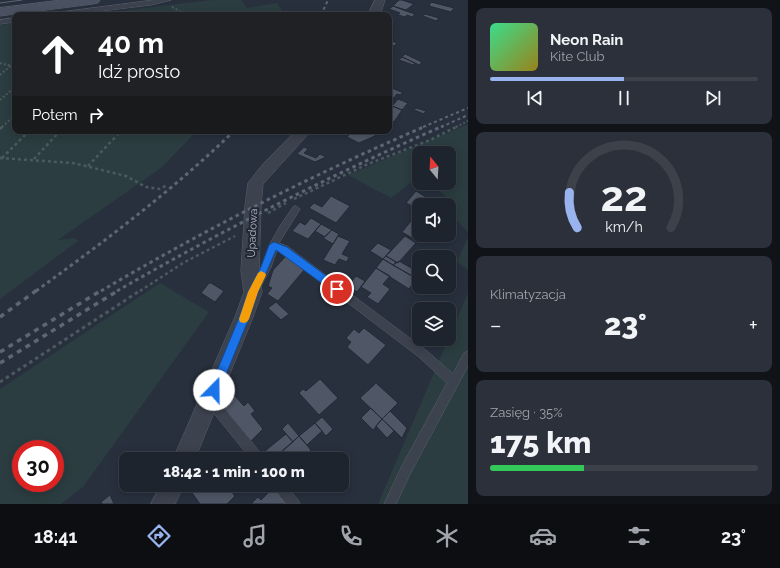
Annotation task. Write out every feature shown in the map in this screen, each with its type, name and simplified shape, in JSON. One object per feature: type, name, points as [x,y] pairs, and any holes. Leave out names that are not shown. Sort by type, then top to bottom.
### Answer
[{"type":"street","points":[[0,12],[93,0]]},
{"type":"street","points":[[375,12],[380,0]]},
{"type":"street","name":"Upadowa","points":[[187,452],[244,318],[253,292],[250,271],[256,183],[268,168],[301,134]]},
{"type":"street","points":[[163,504],[169,492]]},
{"type":"lane","points":[[76,12],[158,1],[169,2]]},
{"type":"lane","points":[[0,22],[12,20]]},
{"type":"lane","points":[[253,292],[266,267],[274,245],[296,209]]},
{"type":"lane","points":[[274,245],[284,249],[423,354],[453,381]]},
{"type":"lane","points":[[390,504],[406,470],[453,381],[468,356]]},
{"type":"lane","points":[[209,402],[217,408],[252,452]]},
{"type":"lane","points":[[284,492],[294,504]]},
{"type":"path","points":[[169,2],[172,8],[181,12]]},
{"type":"path","points":[[168,12],[172,8]]},
{"type":"path","points":[[0,63],[10,66]]},
{"type":"path","points":[[0,75],[10,66]]},
{"type":"path","points":[[0,100],[12,89]]},
{"type":"path","points":[[0,129],[12,118]]},
{"type":"path","points":[[0,382],[183,263],[241,233],[299,196],[361,167],[430,140],[468,121]]},
{"type":"path","points":[[1,158],[26,134]]},
{"type":"path","points":[[33,159],[57,134]]},
{"type":"path","points":[[88,166],[118,134]]},
{"type":"path","points":[[1,158],[33,159],[73,163],[126,176],[146,187],[160,189],[167,185]]},
{"type":"shaded area","points":[[212,0],[241,0],[247,8],[277,3],[283,12],[110,12]]},
{"type":"shaded area","points":[[12,23],[12,134],[194,134],[161,168],[58,240],[75,238],[78,241],[0,299],[0,25]]},
{"type":"shaded area","points":[[468,124],[468,232],[456,219],[456,198],[447,198],[438,190],[456,190],[456,146],[416,146]]},
{"type":"shaded area","points":[[412,148],[412,182],[391,198],[348,175]]},
{"type":"shaded area","points":[[468,237],[468,270],[457,262]]},
{"type":"shaded area","points":[[160,283],[209,312],[83,487],[61,504],[0,504],[0,389]]},
{"type":"shaded area","points":[[468,293],[468,504],[378,504],[445,346],[456,346],[456,321]]},
{"type":"building","points":[[399,0],[414,4],[406,10],[393,6]]},
{"type":"building","points":[[431,2],[454,8],[451,12],[429,6]]},
{"type":"building","points":[[393,6],[415,14],[412,17],[407,15],[405,17],[398,15],[400,13],[389,9]]},
{"type":"building","points":[[425,14],[439,18],[436,21],[423,16]]},
{"type":"building","points":[[392,41],[397,43],[394,46],[392,46]]},
{"type":"building","points":[[405,54],[422,62],[419,65],[402,57]]},
{"type":"building","points":[[402,57],[415,63],[413,65],[399,60]]},
{"type":"building","points":[[392,88],[403,93],[400,95],[397,94],[394,98],[392,97]]},
{"type":"building","points":[[398,99],[408,103],[402,110],[392,106]]},
{"type":"building","points":[[392,106],[402,110],[394,122],[392,121]]},
{"type":"building","points":[[416,108],[426,111],[424,114],[414,110]]},
{"type":"building","points":[[350,134],[377,135],[359,143],[347,137]]},
{"type":"building","points":[[304,147],[308,149],[304,153],[316,158],[320,154],[326,157],[315,162],[297,154]]},
{"type":"building","points":[[416,191],[426,197],[412,198],[412,206],[406,203]]},
{"type":"building","points":[[331,196],[350,206],[336,223],[309,208],[314,203],[322,207]]},
{"type":"building","points":[[311,218],[321,224],[308,239],[292,231],[300,222],[305,225]]},
{"type":"building","points":[[412,220],[412,238],[402,232]]},
{"type":"building","points":[[321,224],[332,230],[325,237],[315,231]]},
{"type":"building","points":[[332,230],[339,234],[333,244],[323,238]]},
{"type":"building","points":[[338,236],[350,241],[342,254],[349,257],[347,262],[339,259],[335,265],[323,260]]},
{"type":"building","points":[[405,236],[412,242],[416,243],[398,263],[386,256]]},
{"type":"building","points":[[378,243],[391,250],[383,259],[370,251]]},
{"type":"building","points":[[286,256],[305,269],[278,301],[267,294],[272,288],[268,286],[273,270]]},
{"type":"building","points":[[386,256],[396,262],[393,265],[383,259]]},
{"type":"building","points":[[383,259],[412,276],[412,284],[409,289],[376,268]]},
{"type":"building","points":[[399,261],[412,268],[412,276],[393,265]]},
{"type":"building","points":[[376,268],[390,276],[383,284],[390,289],[378,304],[367,297],[371,293],[361,287]]},
{"type":"building","points":[[356,276],[365,281],[357,292],[348,286]]},
{"type":"building","points":[[209,283],[224,291],[215,302],[201,293]]},
{"type":"building","points":[[276,302],[289,314],[281,320],[268,308]]},
{"type":"building","points":[[364,328],[386,345],[368,365],[347,347],[351,342],[346,338],[354,329],[359,333]]},
{"type":"building","points":[[320,379],[338,398],[319,415],[299,393],[303,389],[306,391]]},
{"type":"building","points":[[376,383],[398,403],[382,419],[360,398]]},
{"type":"building","points":[[234,395],[244,406],[248,402],[255,411],[251,414],[263,429],[251,441],[221,405]]},
{"type":"building","points":[[371,408],[382,419],[373,430],[361,418]]},
{"type":"building","points":[[390,411],[407,428],[402,438],[382,419]]},
{"type":"building","points":[[322,417],[333,429],[326,436],[315,423]]},
{"type":"building","points":[[382,419],[394,431],[387,438],[376,426]]},
{"type":"building","points":[[288,423],[299,436],[293,442],[282,429]]},
{"type":"building","points":[[315,423],[322,431],[307,445],[299,436]]},
{"type":"building","points":[[286,434],[293,442],[281,452],[264,452]]},
{"type":"building","points":[[299,436],[311,450],[309,452],[281,452]]},
{"type":"building","points":[[191,492],[232,492],[235,496],[227,504],[200,504]]},
{"type":"building","points":[[269,492],[276,492],[287,504],[251,504],[258,497],[261,500]]},
{"type":"building","points":[[110,495],[114,504],[102,504],[101,502]]},
{"type":"tram line","points":[[0,3],[22,0]]},
{"type":"railway","points":[[322,12],[328,0]]},
{"type":"railway","points":[[423,127],[468,108]]},
{"type":"railway","points":[[441,127],[468,115]]},
{"type":"railway","points":[[101,291],[180,246],[261,203],[343,163],[426,126]]},
{"type":"railway","points":[[117,291],[197,246],[278,204],[443,126]]},
{"type":"railway","points":[[36,291],[163,194],[231,134]]},
{"type":"railway","points":[[0,317],[37,290]]},
{"type":"railway","points":[[0,352],[102,290]]},
{"type":"railway","points":[[0,363],[119,290]]},
{"type":"slow traffic","points":[[244,319],[253,292],[261,275]]},
{"type":"route","points":[[214,390],[244,318],[253,292],[266,267],[274,245],[284,249],[337,289]]}]
